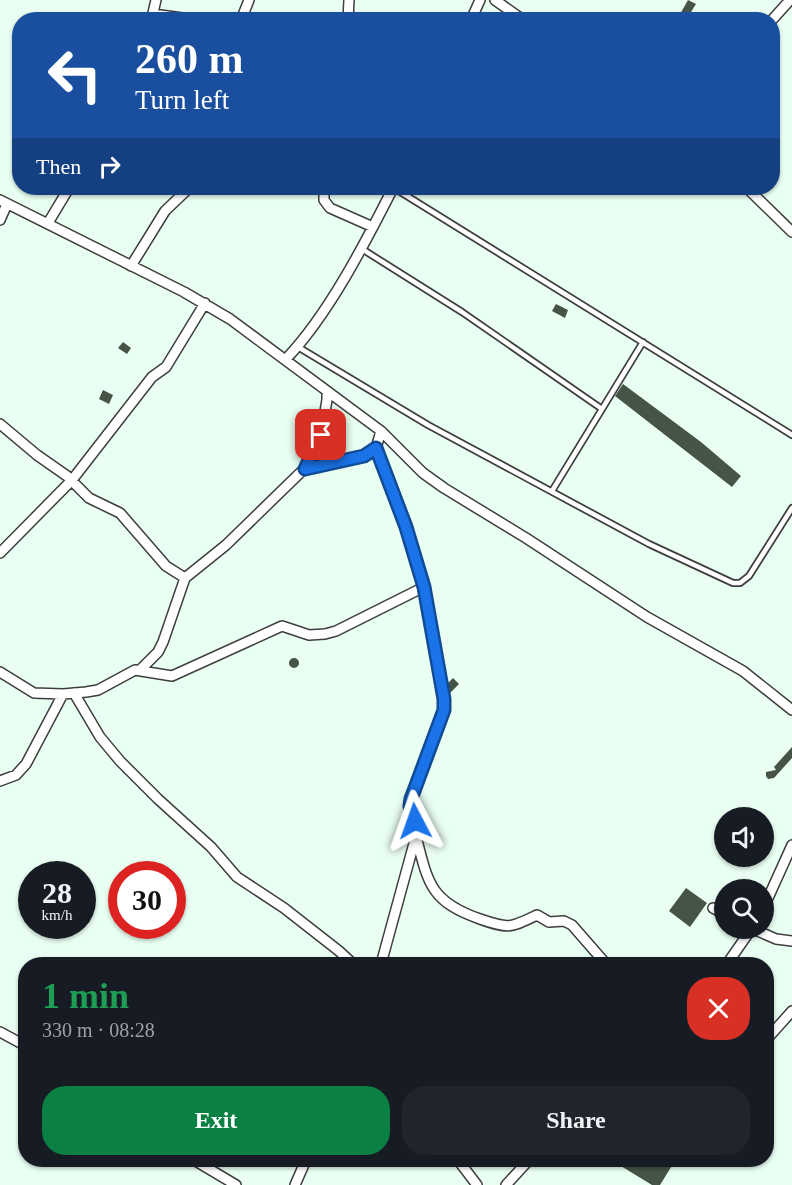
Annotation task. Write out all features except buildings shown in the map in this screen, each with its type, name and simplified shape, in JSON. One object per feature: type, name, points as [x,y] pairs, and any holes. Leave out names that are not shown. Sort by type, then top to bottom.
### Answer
[{"type":"street","points":[[495,0],[512,12]]},
{"type":"street","points":[[779,12],[790,0]]},
{"type":"street","points":[[48,223],[65,195]]},
{"type":"street","points":[[131,266],[165,211],[182,195]]},
{"type":"street","points":[[324,195],[324,200],[330,208],[373,227]]},
{"type":"street","points":[[286,359],[298,347],[362,249],[389,195]]},
{"type":"street","points":[[754,195],[792,232]]},
{"type":"street","points":[[0,220],[4,202],[205,303],[286,359],[381,431],[423,472],[444,488],[647,617],[743,671],[792,710]]},
{"type":"street","points":[[0,553],[72,480],[152,377],[166,368],[205,303]]},
{"type":"street","points":[[141,669],[158,652],[163,642],[185,578],[232,539],[305,469],[321,435],[327,391]]},
{"type":"street","points":[[0,424],[72,480],[89,498],[120,513],[166,567],[185,578]]},
{"type":"street","points":[[381,431],[376,448],[406,527],[424,587],[444,705],[410,803],[417,828],[416,836],[383,957]]},
{"type":"street","points":[[305,469],[364,456],[376,448]]},
{"type":"street","points":[[0,672],[34,693],[63,694],[98,690],[141,669],[172,676],[282,626],[309,635],[336,631],[424,587]]},
{"type":"street","points":[[74,693],[100,737],[120,761],[158,800],[211,847],[237,877],[284,908],[345,957]]},
{"type":"street","points":[[0,781],[16,775],[27,764],[63,694]]},
{"type":"street","points":[[416,836],[430,883],[447,904],[500,926],[521,924],[537,915],[549,922],[567,922],[576,928],[600,957]]},
{"type":"street","points":[[774,886],[792,845]]},
{"type":"street","points":[[774,938],[792,941]]},
{"type":"street","points":[[732,957],[744,939]]},
{"type":"street","points":[[774,1031],[792,1011]]},
{"type":"street","points":[[0,1032],[18,1042]]},
{"type":"street","points":[[206,1167],[236,1185]]},
{"type":"street","points":[[296,1185],[303,1167]]},
{"type":"street","points":[[463,1167],[477,1185]]},
{"type":"street","points":[[506,1185],[523,1167]]},
{"type":"lane","points":[[404,195],[792,435]]},
{"type":"lane","points":[[362,249],[462,312],[602,409]]},
{"type":"lane","points":[[552,491],[643,342]]},
{"type":"lane","points":[[298,347],[428,425],[649,544],[723,579],[740,584],[749,576],[792,508]]},
{"type":"route","points":[[321,435],[305,469],[364,456],[376,448],[406,527],[424,587],[436,648],[444,710],[411,799],[410,806],[415,821]]}]
